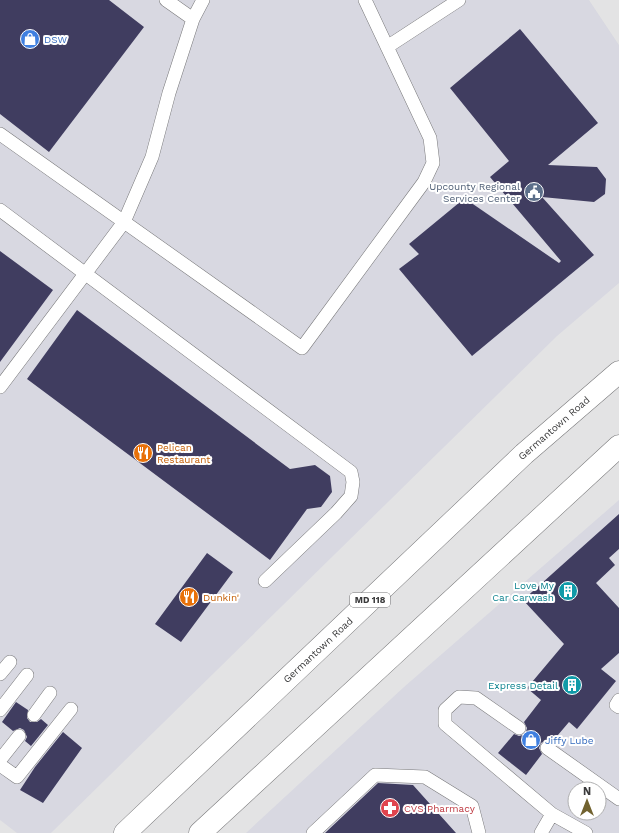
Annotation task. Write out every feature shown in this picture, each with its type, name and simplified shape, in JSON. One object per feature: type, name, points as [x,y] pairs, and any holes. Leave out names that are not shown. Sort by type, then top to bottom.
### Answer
[{"type":"main road","name":"Germantown Road","points":[[125,833],[524,454],[619,372]]},
{"type":"main road","points":[[200,833],[619,446]]},
{"type":"lane","points":[[166,0],[192,19]]},
{"type":"lane","points":[[0,387],[124,222],[152,157],[169,93],[192,19],[203,0]]},
{"type":"lane","points":[[0,134],[302,348],[424,182],[433,163],[430,138],[365,0]]},
{"type":"lane","points":[[387,47],[460,0]]},
{"type":"lane","points":[[0,210],[351,472],[354,482],[351,496],[336,513],[265,580]]},
{"type":"lane","points":[[0,674],[10,662]]},
{"type":"lane","points":[[0,710],[27,675]]},
{"type":"lane","points":[[34,715],[50,693]]},
{"type":"lane","points":[[518,728],[476,698],[460,697],[445,710],[445,724],[552,814],[586,833]]},
{"type":"lane","points":[[619,700],[616,705],[619,707]]},
{"type":"lane","points":[[0,765],[17,777],[71,709]]},
{"type":"lane","points":[[0,760],[19,736]]},
{"type":"lane","points":[[547,748],[619,799]]},
{"type":"lane","points":[[313,833],[375,775],[425,777],[472,806],[479,833]]},
{"type":"lane","points":[[541,833],[552,814]]},
{"type":"shaded area","points":[[0,0],[589,0],[619,45],[619,283],[557,336],[51,833],[17,833],[0,820]]},
{"type":"shaded area","points":[[619,500],[619,833],[246,833],[404,687]]},
{"type":"building","points":[[0,0],[109,0],[144,27],[49,152],[0,114]]},
{"type":"building","name":"Upcounty Regional Services Center","points":[[520,29],[598,123],[548,165],[597,167],[606,179],[605,194],[594,202],[542,197],[594,255],[472,356],[399,269],[419,254],[409,244],[460,202],[470,202],[559,263],[561,261],[490,177],[509,161],[450,88]]},
{"type":"building","points":[[0,251],[53,290],[0,362]]},
{"type":"building","points":[[77,310],[290,469],[315,465],[330,476],[332,492],[321,507],[307,509],[270,560],[27,379]]},
{"type":"building","points":[[619,514],[619,549],[609,558],[615,565],[596,583],[619,608],[619,653],[601,669],[616,681],[577,729],[569,722],[552,742],[547,740],[541,743],[539,748],[542,754],[526,775],[498,753],[514,734],[519,736],[526,732],[527,728],[524,722],[541,700],[527,688],[564,644],[523,600]]},
{"type":"building","points":[[207,553],[233,572],[181,642],[155,624]]},
{"type":"building","points":[[16,702],[28,710],[27,718],[30,722],[37,722],[41,719],[48,725],[31,746],[25,741],[27,737],[24,730],[20,728],[13,731],[2,722]]},
{"type":"building","points":[[63,732],[82,748],[43,803],[20,790],[35,767]]},
{"type":"building","name":"CVS Pharmacy","points":[[378,783],[413,785],[456,833],[325,833]]},
{"type":"place","name":"DSW","points":[[30,39]]},
{"type":"place","name":"Upcounty Regional Services Center","points":[[534,192]]},
{"type":"place","name":"Pelican Restaurant","points":[[143,453]]},
{"type":"place","name":"Love My Car Carwash","points":[[568,591]]},
{"type":"place","name":"Dunkin'","points":[[189,597]]},
{"type":"place","name":"Express Detail","points":[[572,685]]},
{"type":"place","name":"Jiffy Lube","points":[[531,740]]},
{"type":"place","name":"CVS Pharmacy","points":[[390,808]]}]
